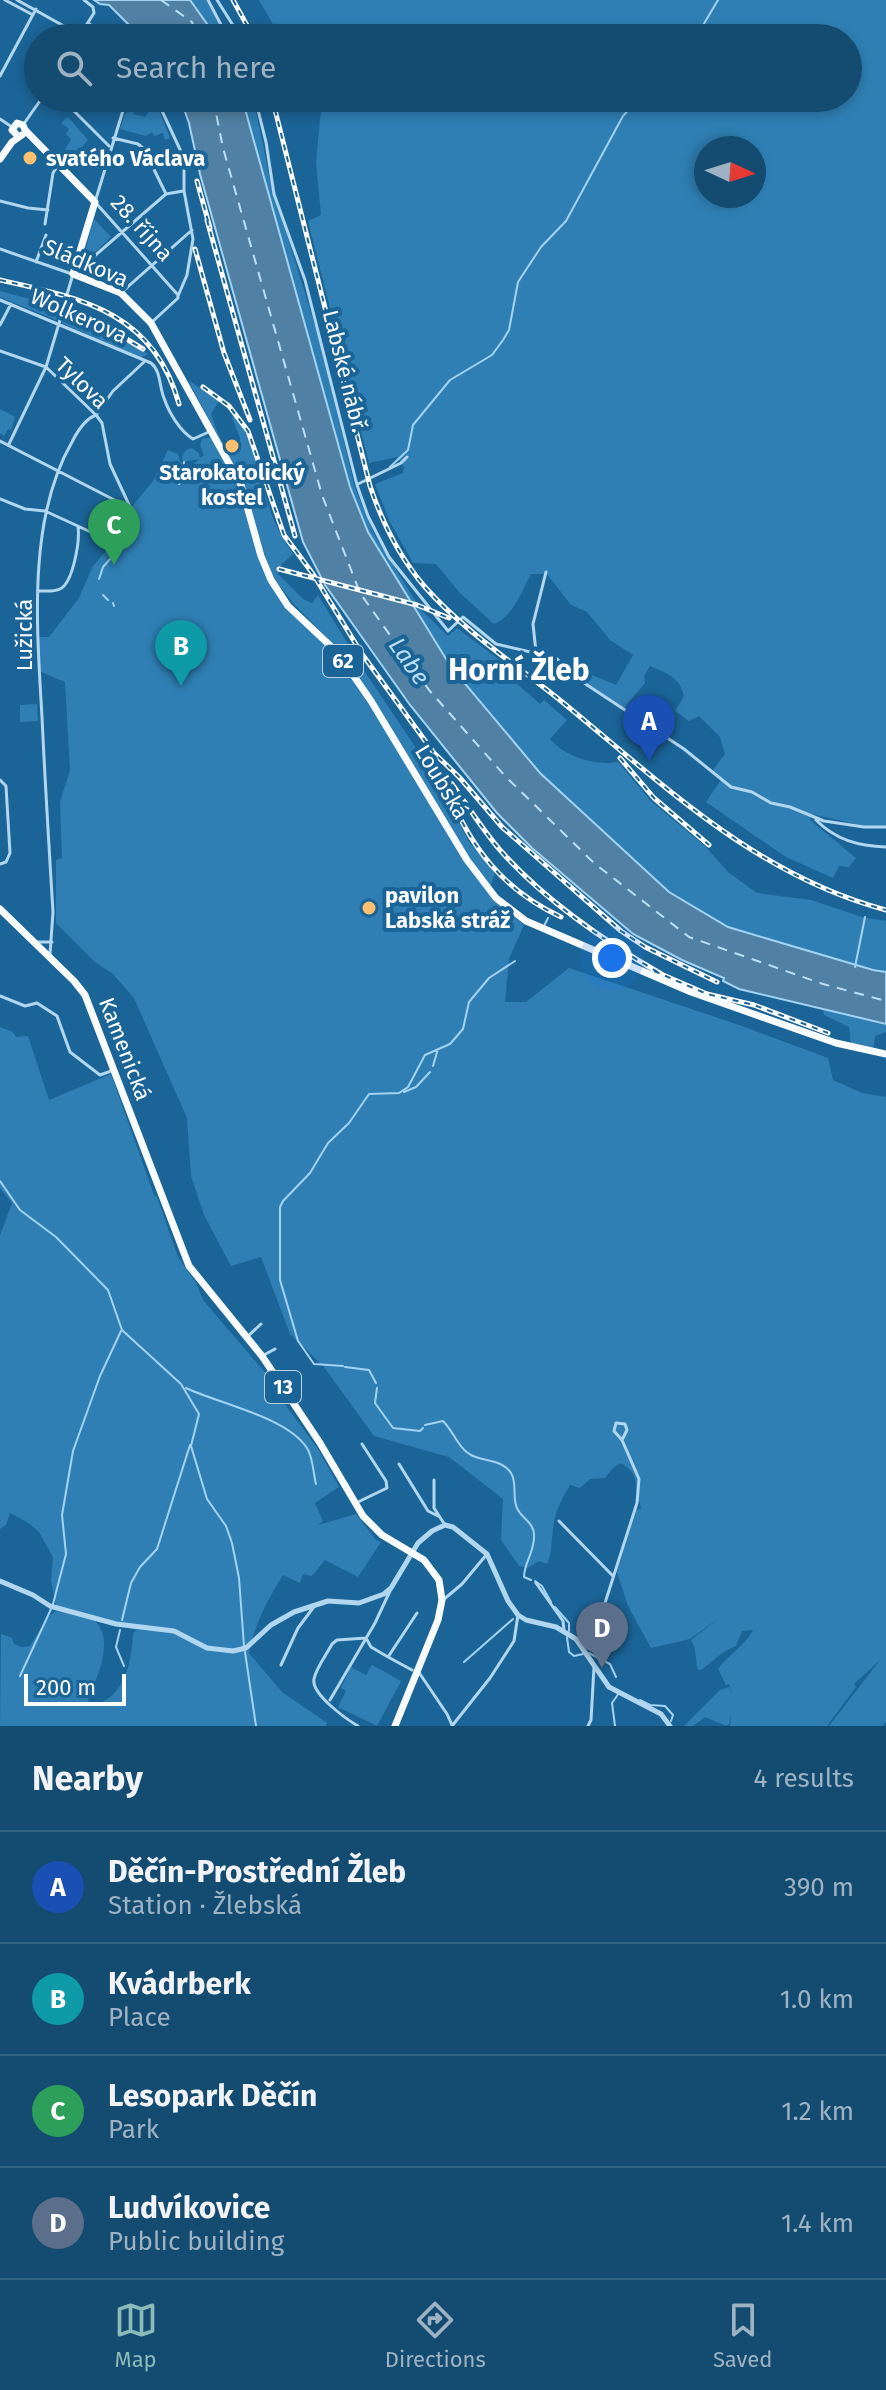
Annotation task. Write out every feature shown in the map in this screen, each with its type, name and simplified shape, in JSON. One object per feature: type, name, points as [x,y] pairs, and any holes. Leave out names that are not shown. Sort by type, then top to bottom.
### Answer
[{"type":"main road","name":"28. října","points":[[18,131],[46,151],[95,202]]},
{"type":"main road","points":[[0,153],[18,131]]},
{"type":"main road","points":[[0,159],[18,131]]},
{"type":"main road","points":[[73,274],[95,202]]},
{"type":"main road","name":"Sládkova","points":[[73,274],[121,293],[151,323]]},
{"type":"main road","name":"Loubská","points":[[151,323],[246,497],[261,556],[275,587],[288,606],[338,653],[371,701],[467,860],[508,909],[526,921],[691,992],[846,1047],[886,1054]]},
{"type":"main road","name":"Kamenická","points":[[0,909],[85,995],[189,1266],[247,1337]]},
{"type":"main road","name":"13","points":[[247,1337],[320,1443],[354,1504],[382,1535],[411,1551],[434,1571],[442,1600]]},
{"type":"main road","points":[[395,1726],[415,1670],[436,1625],[442,1600]]},
{"type":"street","points":[[5,0],[33,15]]},
{"type":"street","points":[[17,0],[59,24]]},
{"type":"street","points":[[84,0],[93,7],[94,13],[88,23]]},
{"type":"street","points":[[208,0],[221,24]]},
{"type":"street","points":[[217,0],[232,24]]},
{"type":"street","points":[[28,24],[36,9]]},
{"type":"street","points":[[0,76],[24,32]]},
{"type":"street","points":[[0,119],[18,131],[32,112]]},
{"type":"street","points":[[75,112],[111,147]]},
{"type":"street","points":[[95,202],[122,112]]},
{"type":"street","points":[[151,323],[178,295],[187,275],[192,230],[184,191],[181,149],[162,112]]},
{"type":"street","name":"Labské nábř.","points":[[258,112],[274,194],[305,280],[357,485],[382,546],[408,584],[448,631],[463,617],[496,644],[536,652]]},
{"type":"street","points":[[113,138],[138,144],[144,149],[166,194]]},
{"type":"street","points":[[45,224],[53,173],[58,165]]},
{"type":"street","points":[[8,445],[46,367],[73,274],[166,194],[184,191]]},
{"type":"street","points":[[0,201],[48,210]]},
{"type":"street","name":"28. října","points":[[95,202],[178,295]]},
{"type":"street","points":[[121,293],[192,230]]},
{"type":"street","points":[[36,262],[46,235]]},
{"type":"street","name":"Sládkova","points":[[0,249],[73,274]]},
{"type":"street","name":"Wolkerova","points":[[0,300],[144,362]]},
{"type":"street","points":[[0,325],[11,304]]},
{"type":"street","name":"Tylova","points":[[0,351],[46,367],[96,415],[102,423],[110,464],[131,509],[57,471]]},
{"type":"street","points":[[144,362],[156,367],[164,400],[186,434],[193,439],[211,431]]},
{"type":"street","name":"Lužická","points":[[49,957],[53,942],[39,663],[39,591],[45,511],[57,471],[75,436],[91,416],[96,415],[113,391],[144,362]]},
{"type":"street","points":[[0,441],[57,471]]},
{"type":"street","points":[[357,485],[407,457]]},
{"type":"street","points":[[0,499],[25,509],[45,511],[93,533]]},
{"type":"street","points":[[39,591],[58,590],[66,583],[79,545],[78,527]]},
{"type":"street","points":[[546,572],[533,624],[536,652],[556,658],[581,681],[709,767],[720,780],[771,803],[813,817],[864,827],[886,827]]},
{"type":"street","points":[[0,780],[6,786],[10,853],[6,862],[0,864]]},
{"type":"street","points":[[813,817],[827,831],[849,842],[886,847]]},
{"type":"street","points":[[32,942],[53,942]]},
{"type":"street","points":[[0,996],[25,1006],[37,1003],[44,1006],[57,1016],[75,1058],[100,1075],[114,1070]]},
{"type":"street","points":[[247,1337],[261,1324]]},
{"type":"street","points":[[262,1356],[275,1349]]},
{"type":"street","points":[[581,1645],[597,1628],[637,1503],[639,1479],[622,1440]]},
{"type":"street","points":[[354,1504],[387,1488],[386,1481],[362,1444]]},
{"type":"street","points":[[399,1464],[428,1511],[438,1516]]},
{"type":"street","points":[[434,1480],[432,1493],[438,1516],[445,1525],[453,1527],[487,1554],[508,1601],[518,1615],[564,1631],[581,1645],[594,1666],[618,1693],[661,1714],[670,1726]]},
{"type":"street","points":[[559,1521],[613,1576]]},
{"type":"street","points":[[329,1702],[375,1623],[411,1551],[432,1531],[445,1525]]},
{"type":"street","points":[[442,1600],[462,1584],[487,1554]]},
{"type":"street","points":[[0,1581],[50,1606],[116,1624],[174,1631],[207,1648],[233,1651],[246,1648],[271,1625],[294,1612],[328,1601],[359,1603],[384,1594],[391,1588]]},
{"type":"street","points":[[536,1583],[563,1621],[564,1631]]},
{"type":"street","points":[[281,1665],[298,1628],[315,1604]]},
{"type":"street","points":[[388,1657],[417,1613]]},
{"type":"street","points":[[366,1638],[371,1647],[415,1670],[447,1714],[452,1726],[490,1678],[514,1641],[518,1615]]},
{"type":"street","points":[[358,1726],[334,1710],[315,1688],[314,1678],[337,1640],[366,1638]]},
{"type":"street","points":[[588,1726],[594,1666]]},
{"type":"shaded area","points":[[190,0],[206,0],[219,24],[207,24]]},
{"type":"shaded area","points":[[259,0],[886,0],[886,827],[864,826],[812,814],[810,820],[856,858],[849,867],[839,866],[833,878],[786,857],[706,802],[721,780],[713,770],[725,754],[720,737],[699,716],[689,721],[675,711],[684,696],[672,676],[650,666],[644,676],[645,683],[625,707],[637,716],[647,705],[670,721],[661,735],[648,727],[643,734],[629,723],[633,717],[590,688],[563,663],[616,685],[633,655],[610,640],[587,612],[571,605],[547,574],[531,574],[512,609],[494,624],[460,593],[436,564],[413,563],[390,522],[375,484],[403,473],[404,467],[397,457],[369,463],[308,221],[321,215],[316,162],[321,112],[862,112],[862,24],[273,24]]},
{"type":"shaded area","points":[[129,112],[145,117],[149,112],[160,112],[170,138],[165,140],[163,133],[154,136],[152,132],[146,136],[120,129]]},
{"type":"shaded area","points":[[246,112],[256,112],[271,184],[319,338],[355,488],[374,534],[422,611],[448,636],[457,628],[513,670],[516,683],[540,704],[544,700],[567,720],[550,739],[556,745],[581,759],[600,763],[618,762],[651,801],[705,846],[728,872],[757,893],[811,900],[862,917],[886,921],[886,972],[728,927],[669,892],[540,773],[451,667],[368,532],[350,487]]},
{"type":"shaded area","points":[[68,117],[88,140],[66,165],[60,158],[71,139],[66,134],[69,129],[61,123]]},
{"type":"shaded area","points":[[94,219],[111,237],[92,255],[85,251]]},
{"type":"shaded area","points":[[0,291],[60,307],[56,320],[0,297]]},
{"type":"shaded area","points":[[66,309],[148,354],[141,358],[62,323]]},
{"type":"shaded area","points":[[188,380],[219,401],[211,414],[218,434],[227,447],[231,450],[239,448],[240,438],[232,418],[234,416],[249,438],[272,515],[293,554],[282,564],[278,574],[303,599],[312,603],[318,595],[432,772],[469,842],[495,873],[491,885],[469,858],[336,647],[293,603],[271,575],[244,486]]},
{"type":"shaded area","points":[[0,409],[15,417],[11,430],[8,429],[4,436],[0,433]]},
{"type":"shaded area","points":[[211,437],[235,481],[260,562],[274,592],[286,608],[337,656],[499,904],[524,925],[509,959],[505,1002],[526,1002],[569,968],[828,1058],[833,1080],[862,1093],[886,1097],[886,1722],[882,1726],[829,1726],[880,1660],[854,1684],[856,1687],[827,1726],[730,1726],[731,1714],[726,1726],[705,1717],[693,1726],[684,1726],[720,1690],[729,1687],[733,1696],[729,1684],[726,1685],[718,1669],[753,1630],[742,1631],[736,1646],[701,1670],[698,1670],[691,1640],[722,1616],[690,1639],[651,1648],[628,1606],[617,1572],[636,1511],[641,1508],[636,1500],[636,1483],[630,1470],[620,1463],[605,1478],[590,1479],[580,1488],[570,1485],[556,1513],[547,1564],[539,1561],[528,1568],[519,1566],[501,1540],[503,1499],[449,1457],[374,1436],[324,1367],[290,1334],[261,1257],[231,1266],[204,1215],[191,1176],[187,1118],[134,998],[112,973],[96,963],[56,923],[56,860],[62,858],[60,802],[70,770],[65,682],[39,671],[39,637],[49,637],[79,598],[93,566],[113,543],[126,514],[153,481],[168,450],[178,454],[180,461],[188,469],[199,459],[183,462],[182,456],[186,450],[192,448],[200,458],[204,455],[200,446],[202,439]]},
{"type":"shaded area","points":[[37,704],[38,721],[20,722],[20,705]]},
{"type":"shaded area","points":[[823,1009],[886,1024],[886,1032],[875,1036],[873,1051],[851,1045],[849,1027],[824,1015]]},
{"type":"shaded area","points":[[0,1027],[13,1032],[16,1037],[28,1036],[49,1100],[111,1074],[178,1257],[196,1283],[203,1300],[274,1383],[339,1487],[315,1503],[323,1521],[318,1525],[356,1514],[381,1542],[358,1577],[325,1560],[312,1576],[303,1574],[300,1583],[283,1575],[255,1632],[249,1653],[282,1692],[327,1723],[326,1726],[0,1726],[1,1634],[12,1638],[14,1644],[21,1647],[30,1646],[48,1617],[57,1610],[51,1581],[53,1557],[39,1532],[10,1513],[6,1525],[0,1529],[0,1235],[12,1203],[0,1188]],"holes":[[[95,1621],[137,1630],[133,1633],[131,1655],[119,1687],[103,1702],[91,1705],[88,1700],[104,1649],[101,1629]]]},
{"type":"shaded area","points":[[372,1665],[401,1681],[377,1726],[338,1707],[346,1691],[341,1688],[351,1667],[366,1675]]},
{"type":"water","points":[[94,0],[190,0],[207,24],[128,24],[109,5]]},
{"type":"water","name":"Labe","points":[[185,112],[246,112],[350,487],[368,532],[451,667],[540,773],[669,892],[728,927],[886,972],[886,1024],[739,989],[723,981],[724,978],[633,934],[532,848],[497,813],[410,705],[325,585],[303,542],[200,174]]},
{"type":"pier","points":[[315,578],[416,602],[420,608],[318,582]]},
{"type":"waterway","points":[[704,24],[718,0]]},
{"type":"waterway","points":[[390,467],[408,450],[413,425],[450,380],[492,355],[503,340],[509,330],[518,282],[541,247],[566,221],[627,112]]},
{"type":"waterway","points":[[179,484],[184,462]]},
{"type":"waterway","points":[[99,579],[103,567],[121,547]]},
{"type":"waterway","points":[[103,595],[108,600]]},
{"type":"waterway","points":[[855,967],[865,917]]},
{"type":"waterway","points":[[544,926],[548,918]]},
{"type":"waterway","points":[[343,1366],[314,1364],[298,1341],[280,1280],[280,1207],[310,1173],[328,1143],[349,1123],[369,1094],[399,1093],[408,1087],[425,1055],[450,1044],[463,1029],[469,1002],[489,978],[515,961]]},
{"type":"waterway","points":[[433,1066],[438,1049]]},
{"type":"waterway","points":[[404,1092],[416,1087],[430,1072]]},
{"type":"waterway","points":[[0,1181],[20,1210],[56,1237],[108,1290],[122,1330],[181,1384],[199,1414],[191,1446],[207,1499],[226,1526],[232,1543],[239,1578],[244,1646]]},
{"type":"waterway","points":[[53,1604],[66,1554],[62,1515],[73,1451],[100,1376],[121,1331]]},
{"type":"waterway","points":[[345,1367],[369,1370],[376,1383]]},
{"type":"waterway","points":[[186,1388],[252,1412],[297,1437],[309,1452],[316,1484]]},
{"type":"waterway","points":[[377,1388],[375,1403],[393,1428],[420,1431],[423,1428]]},
{"type":"waterway","points":[[425,1425],[443,1421],[467,1452],[503,1465],[511,1473],[516,1506],[534,1531],[524,1577],[531,1580]]},
{"type":"waterway","points":[[122,1620],[131,1583],[140,1567],[157,1549],[190,1445]]},
{"type":"waterway","points":[[535,1581],[542,1586],[551,1602]]},
{"type":"waterway","points":[[555,1607],[569,1623],[569,1631]]},
{"type":"waterway","points":[[20,1676],[51,1609]]},
{"type":"waterway","points":[[464,1662],[513,1619]]},
{"type":"waterway","points":[[120,1630],[116,1647],[124,1666]]},
{"type":"waterway","points":[[567,1637],[569,1652],[574,1656],[583,1654]]},
{"type":"waterway","points":[[245,1652],[256,1726]]},
{"type":"waterway","points":[[589,1653],[610,1664],[616,1677]]},
{"type":"waterway","points":[[615,1726],[612,1703],[619,1693]]},
{"type":"waterway","points":[[640,1700],[650,1705],[665,1706],[673,1715],[671,1721]]},
{"type":"ferry route","points":[[161,0],[193,24]]},
{"type":"ferry route","points":[[216,112],[223,148],[322,495],[360,593],[429,690],[505,776],[594,863],[689,937],[823,984],[886,1001]]},
{"type":"railway","points":[[233,0],[246,24]]},
{"type":"railway","points":[[276,112],[370,486],[393,539],[416,576],[473,633],[713,824],[794,874],[886,910]]},
{"type":"railway","points":[[197,181],[210,228]]},
{"type":"railway","points":[[207,220],[295,536]]},
{"type":"railway","points":[[195,249],[224,353],[250,420]]},
{"type":"railway","points":[[0,280],[86,303],[133,329],[152,348],[167,373],[179,404]]},
{"type":"railway","points":[[58,304],[92,318],[143,349]]},
{"type":"railway","points":[[203,387],[229,406],[248,431],[284,535],[313,574],[362,654],[434,753],[502,827],[621,931],[645,947],[717,982]]},
{"type":"railway","points":[[279,569],[417,605],[449,618]]},
{"type":"railway","points":[[620,758],[654,798],[709,845]]},
{"type":"railway","points":[[452,784],[493,842],[536,886],[597,934],[663,975]]},
{"type":"railway","points":[[447,789],[466,830],[491,865],[522,894],[561,917]]},
{"type":"railway","points":[[654,971],[707,994],[754,1005],[828,1033]]},
{"type":"place","name":"svatého Václava","points":[[30,158]]},
{"type":"place","name":"Starokatolický kostel","points":[[232,446]]},
{"type":"place","name":"Lesopark Děčín","points":[[114,565]]},
{"type":"place","name":"Kvádrberk","points":[[181,686]]},
{"type":"place","name":"Děčín-Prostřední Žleb","points":[[649,761]]},
{"type":"place","name":"pavilon Labská stráž","points":[[369,908]]},
{"type":"place","name":"Ludvíkovice","points":[[602,1668]]},
{"type":"district","name":"Horní Žleb","points":[[519,670]]}]
